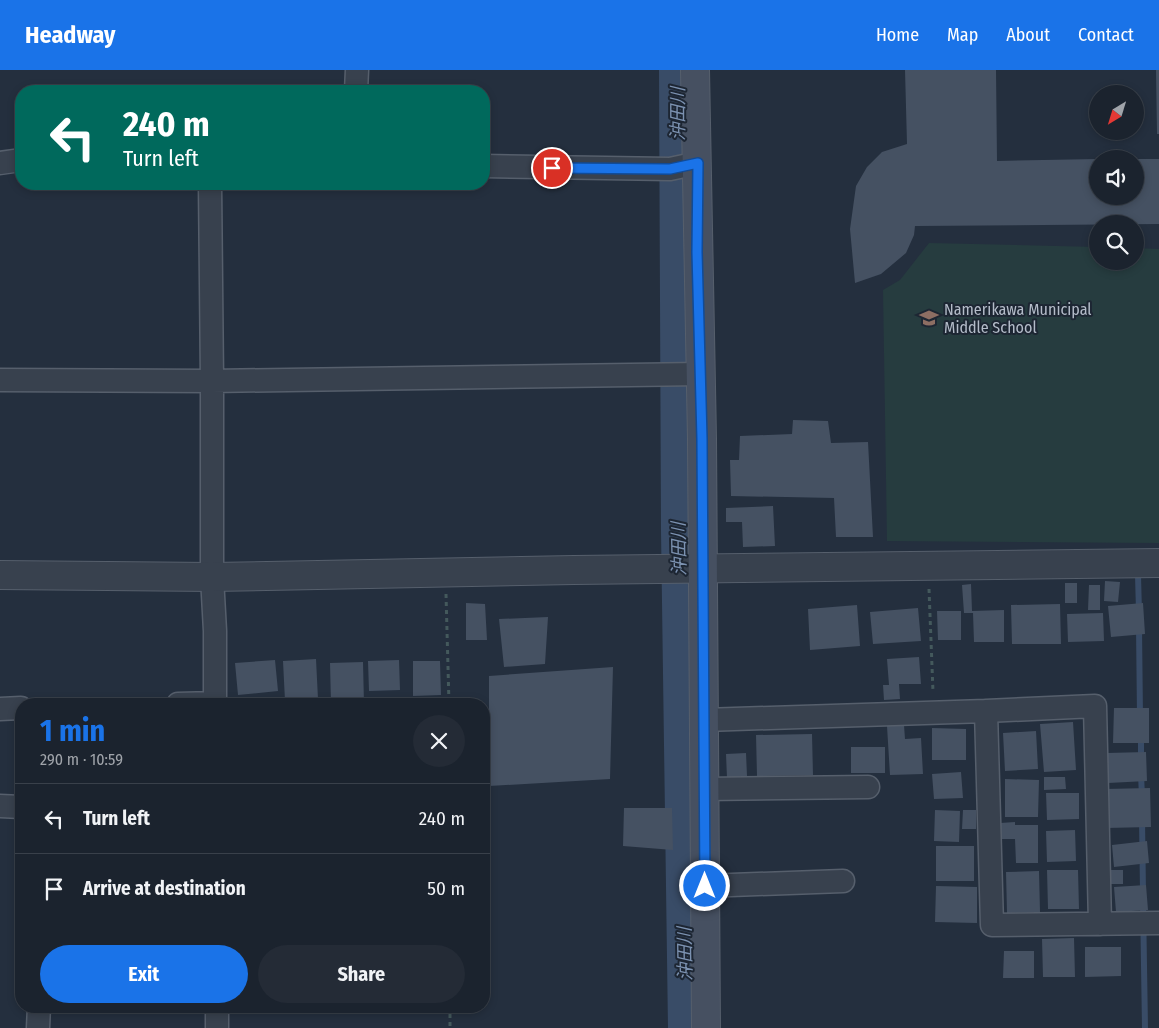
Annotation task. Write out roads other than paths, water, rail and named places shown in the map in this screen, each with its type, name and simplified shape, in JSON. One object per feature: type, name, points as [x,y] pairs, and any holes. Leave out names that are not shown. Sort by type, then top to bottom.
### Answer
[{"type":"main road","points":[[695,70],[698,163],[697,252],[700,374],[706,1028]]},
{"type":"street","points":[[356,70],[356,85]]},
{"type":"street","points":[[0,163],[15,161]]},
{"type":"street","points":[[490,166],[670,169],[698,163]]},
{"type":"street","points":[[210,190],[212,577],[215,698]]},
{"type":"street","points":[[0,380],[212,381],[700,374]]},
{"type":"street","points":[[0,575],[212,577],[702,568],[1159,563]]},
{"type":"street","points":[[704,720],[1096,706],[1100,924]]},
{"type":"street","points":[[0,709],[15,708]]},
{"type":"street","points":[[986,711],[992,925],[1159,923]]},
{"type":"street","points":[[704,789],[868,787]]},
{"type":"street","points":[[0,806],[15,807]]},
{"type":"street","points":[[705,886],[844,881]]},
{"type":"street","points":[[38,1028],[39,1013]]},
{"type":"street","points":[[217,1013],[217,1028]]},
{"type":"waterway","name":"沖田川","points":[[677,70],[679,531],[686,1028]]},
{"type":"waterway","points":[[1138,575],[1139,612]]},
{"type":"waterway","points":[[1139,627],[1140,717]]},
{"type":"waterway","points":[[1141,737],[1141,759]]},
{"type":"waterway","points":[[1141,774],[1142,797]]},
{"type":"waterway","points":[[1142,819],[1143,892]]},
{"type":"waterway","points":[[1143,902],[1145,1028]]},
{"type":"place","name":"Namerikawa Municipal Middle School","points":[[929,318]]}]
